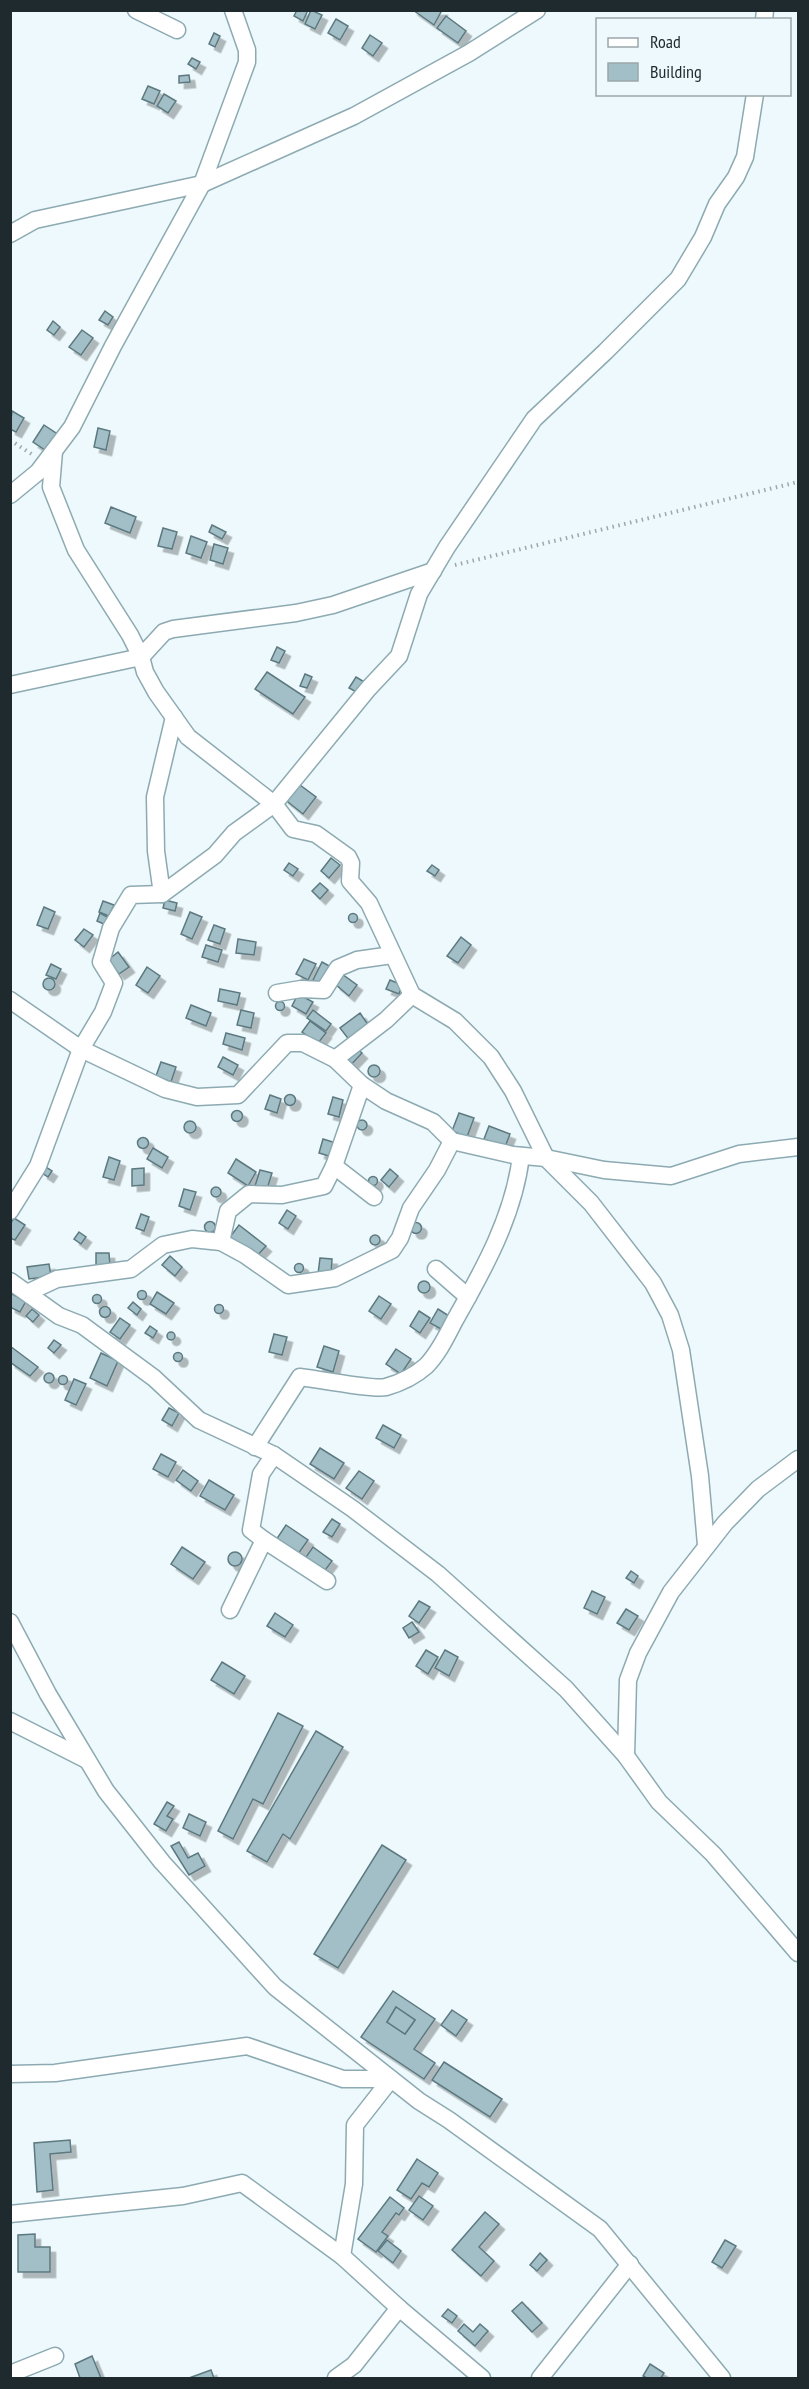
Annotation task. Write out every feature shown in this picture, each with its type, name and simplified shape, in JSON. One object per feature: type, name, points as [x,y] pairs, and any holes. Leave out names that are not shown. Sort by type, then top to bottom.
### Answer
[{"type":"street","points":[[136,10],[177,30]]},
{"type":"street","points":[[10,495],[50,457],[72,427],[113,346],[202,184],[247,62],[247,50],[233,10]]},
{"type":"street","points":[[10,234],[35,220],[202,184],[354,116],[469,52],[537,10]]},
{"type":"street","points":[[10,1211],[38,1166],[81,1049],[103,1012],[114,983],[101,962],[111,928],[131,895],[162,894],[215,855],[234,833],[274,804],[368,689],[399,656],[419,594],[534,419],[678,279],[703,237],[717,204],[736,177],[745,157],[755,96]]},
{"type":"street","points":[[50,457],[51,487],[76,550],[130,635],[141,657],[145,672],[188,737],[274,804],[293,829],[316,834],[348,857],[351,863],[350,881],[369,903],[412,995],[455,1021],[491,1057],[513,1091],[546,1158],[591,1203],[653,1283],[670,1315],[681,1350],[700,1476],[706,1545]]},
{"type":"street","points":[[10,685],[141,657],[164,632],[173,628],[296,613],[333,605],[433,571]]},
{"type":"street","points":[[162,894],[156,850],[155,796],[174,717]]},
{"type":"street","points":[[277,993],[301,989],[324,990],[338,968],[357,960],[392,955]]},
{"type":"street","points":[[335,1059],[386,1020],[412,995]]},
{"type":"street","points":[[10,1000],[81,1049],[165,1089],[197,1097],[238,1095],[287,1043],[303,1043],[335,1059],[362,1085],[386,1101],[433,1122],[452,1141],[521,1156],[546,1158],[604,1170],[671,1176],[739,1154],[798,1147]]},
{"type":"street","points":[[221,1242],[228,1211],[249,1194],[282,1196],[324,1186],[334,1166],[362,1085]]},
{"type":"street","points":[[28,1292],[57,1279],[131,1269],[163,1245],[192,1239],[221,1242],[245,1255],[288,1285],[341,1275],[392,1250],[400,1238],[411,1208],[437,1170],[452,1141]]},
{"type":"street","points":[[255,1447],[300,1377],[384,1388],[420,1371],[437,1352],[497,1242],[516,1183],[521,1156]]},
{"type":"street","points":[[334,1166],[374,1197]]},
{"type":"street","points":[[436,1269],[468,1297]]},
{"type":"street","points":[[10,1281],[59,1316],[82,1325],[154,1378],[199,1420],[274,1455],[353,1509],[438,1574],[566,1689],[626,1756],[659,1802],[713,1854],[798,1953]]},
{"type":"street","points":[[274,1455],[261,1474],[250,1530],[327,1581]]},
{"type":"street","points":[[626,1756],[627,1687],[638,1653],[673,1588],[722,1526],[758,1489],[798,1459]]},
{"type":"street","points":[[230,1610],[264,1540]]},
{"type":"street","points":[[10,1622],[48,1694],[106,1791],[162,1862],[275,1987],[391,2079],[600,2229],[722,2379]]},
{"type":"street","points":[[10,1721],[88,1761]]},
{"type":"street","points":[[10,2074],[55,2073],[247,2046],[343,2079],[391,2079]]},
{"type":"street","points":[[342,2256],[354,2184],[356,2125],[391,2079]]},
{"type":"street","points":[[10,2214],[183,2196],[243,2183],[342,2256],[482,2379]]},
{"type":"street","points":[[540,2379],[630,2264]]},
{"type":"street","points":[[336,2379],[354,2365],[399,2308]]},
{"type":"street","points":[[10,2374],[55,2356]]},
{"type":"path","points":[[10,440],[50,457]]},
{"type":"path","points":[[433,571],[798,482]]},
{"type":"building","points":[[297,10],[308,10],[303,21],[294,16]]},
{"type":"building","points":[[311,10],[322,15],[315,29],[305,24]]},
{"type":"building","points":[[413,10],[442,10],[434,25]]},
{"type":"building","points":[[446,16],[466,31],[458,43],[437,28]]},
{"type":"building","points":[[336,19],[348,26],[340,40],[328,33]]},
{"type":"building","points":[[214,33],[220,36],[215,47],[209,44]]},
{"type":"building","points":[[370,35],[382,43],[373,56],[362,48]]},
{"type":"building","points":[[192,58],[200,62],[196,69],[188,64]]},
{"type":"building","points":[[189,75],[190,82],[179,83],[179,76]]},
{"type":"building","points":[[148,86],[160,91],[154,104],[142,99]]},
{"type":"building","points":[[164,94],[176,101],[168,113],[157,106]]},
{"type":"building","points":[[105,311],[113,317],[108,325],[99,320]]},
{"type":"building","points":[[53,321],[60,327],[54,335],[47,330]]},
{"type":"building","points":[[82,330],[93,338],[81,355],[69,347]]},
{"type":"building","points":[[12,411],[24,418],[16,432],[10,429]]},
{"type":"building","points":[[44,425],[59,435],[48,452],[33,442]]},
{"type":"building","points":[[98,428],[110,431],[106,450],[94,447]]},
{"type":"building","points":[[111,507],[136,517],[130,533],[105,523]]},
{"type":"building","points":[[212,525],[226,532],[222,539],[209,532]]},
{"type":"building","points":[[163,528],[177,532],[172,549],[158,546]]},
{"type":"building","points":[[191,536],[207,542],[201,558],[186,553]]},
{"type":"building","points":[[214,544],[228,548],[223,564],[210,560]]},
{"type":"building","points":[[277,647],[285,651],[279,663],[271,660]]},
{"type":"building","points":[[267,672],[305,697],[293,714],[255,689]]},
{"type":"building","points":[[305,674],[312,677],[307,688],[300,686]]},
{"type":"building","points":[[356,677],[366,683],[360,694],[349,688]]},
{"type":"building","points":[[296,782],[316,797],[303,814],[283,798]]},
{"type":"building","points":[[331,858],[340,865],[329,878],[321,871]]},
{"type":"building","points":[[289,863],[298,869],[293,876],[284,870]]},
{"type":"building","points":[[432,865],[439,870],[435,876],[427,871]]},
{"type":"building","points":[[320,883],[328,890],[320,899],[312,891]]},
{"type":"building","points":[[165,900],[177,903],[175,911],[163,908]]},
{"type":"building","points":[[103,901],[114,905],[109,916],[99,912]]},
{"type":"building","points":[[44,907],[55,912],[48,929],[37,925]]},
{"type":"building","points":[[190,912],[202,917],[192,939],[181,934]]},
{"type":"building","points":[[100,913],[109,918],[106,925],[97,921]]},
{"type":"building","points":[[353,914],[357,918],[353,922],[349,918]]},
{"type":"building","points":[[214,925],[225,929],[220,944],[208,940]]},
{"type":"building","points":[[84,929],[93,935],[84,947],[75,940]]},
{"type":"building","points":[[461,937],[471,945],[458,963],[447,956]]},
{"type":"building","points":[[238,939],[256,942],[254,955],[236,953]]},
{"type":"building","points":[[206,945],[222,950],[218,962],[202,957]]},
{"type":"building","points":[[118,952],[129,967],[119,974],[108,960]]},
{"type":"building","points":[[304,959],[316,964],[308,980],[296,974]]},
{"type":"building","points":[[322,962],[333,968],[323,986],[313,980]]},
{"type":"building","points":[[51,964],[61,969],[56,979],[46,975]]},
{"type":"building","points":[[147,967],[160,976],[148,993],[136,985]]},
{"type":"building","points":[[342,974],[357,985],[349,996],[335,984]]},
{"type":"building","points":[[51,978],[55,984],[51,990],[47,990],[43,982]]},
{"type":"building","points":[[390,980],[402,985],[399,994],[386,989]]},
{"type":"building","points":[[220,989],[240,993],[237,1005],[218,1001]]},
{"type":"building","points":[[298,994],[313,1002],[306,1014],[292,1006]]},
{"type":"building","points":[[280,1001],[285,1006],[280,1011],[275,1006]]},
{"type":"building","points":[[191,1005],[211,1013],[206,1026],[186,1018]]},
{"type":"building","points":[[241,1010],[254,1013],[251,1028],[237,1025]]},
{"type":"building","points":[[313,1010],[331,1024],[326,1031],[307,1018]]},
{"type":"building","points":[[360,1013],[369,1026],[350,1041],[340,1028]]},
{"type":"building","points":[[310,1021],[326,1033],[318,1043],[302,1032]]},
{"type":"building","points":[[226,1033],[245,1038],[242,1050],[223,1044]]},
{"type":"building","points":[[353,1045],[362,1053],[349,1067],[340,1059]]},
{"type":"building","points":[[223,1057],[238,1065],[233,1075],[218,1067]]},
{"type":"building","points":[[161,1062],[176,1067],[171,1082],[156,1076]]},
{"type":"building","points":[[376,1065],[380,1071],[376,1077],[372,1077],[368,1069]]},
{"type":"building","points":[[270,1095],[281,1099],[277,1113],[265,1109]]},
{"type":"building","points":[[290,1095],[294,1096],[294,1104],[290,1105],[286,1104],[285,1100],[286,1096]]},
{"type":"building","points":[[333,1097],[343,1100],[339,1117],[328,1114]]},
{"type":"building","points":[[237,1110],[243,1116],[237,1122],[231,1116]]},
{"type":"building","points":[[459,1113],[474,1118],[467,1137],[452,1131]]},
{"type":"building","points":[[362,1120],[366,1121],[366,1129],[362,1130],[358,1129],[357,1125],[358,1121]]},
{"type":"building","points":[[190,1121],[196,1127],[190,1133],[184,1127]]},
{"type":"building","points":[[489,1126],[510,1134],[505,1147],[484,1139]]},
{"type":"building","points":[[143,1138],[147,1139],[147,1147],[143,1148],[139,1147],[138,1143],[139,1139]]},
{"type":"building","points":[[323,1139],[336,1143],[332,1157],[319,1153]]},
{"type":"building","points":[[153,1148],[168,1157],[162,1168],[147,1159]]},
{"type":"building","points":[[109,1157],[120,1161],[114,1180],[103,1177]]},
{"type":"building","points":[[236,1159],[256,1172],[248,1186],[228,1173]]},
{"type":"building","points":[[46,1167],[52,1171],[48,1177],[42,1173]]},
{"type":"building","points":[[144,1168],[144,1185],[132,1186],[132,1169]]},
{"type":"building","points":[[390,1169],[398,1176],[389,1187],[381,1180]]},
{"type":"building","points":[[260,1170],[272,1173],[267,1189],[255,1186]]},
{"type":"building","points":[[373,1177],[377,1181],[373,1185],[369,1181]]},
{"type":"building","points":[[216,1187],[221,1192],[216,1197],[211,1192]]},
{"type":"building","points":[[184,1189],[196,1192],[190,1210],[179,1206]]},
{"type":"building","points":[[287,1210],[296,1216],[288,1229],[279,1223]]},
{"type":"building","points":[[141,1214],[149,1217],[144,1231],[136,1228]]},
{"type":"building","points":[[14,1218],[25,1225],[15,1240],[10,1238],[10,1224]]},
{"type":"building","points":[[210,1221],[216,1227],[210,1233],[204,1227]]},
{"type":"building","points":[[416,1222],[422,1228],[416,1234],[410,1228]]},
{"type":"building","points":[[239,1225],[266,1246],[256,1257],[230,1237]]},
{"type":"building","points":[[79,1232],[86,1237],[81,1244],[74,1239]]},
{"type":"building","points":[[375,1235],[380,1240],[375,1245],[370,1240]]},
{"type":"building","points":[[96,1253],[109,1253],[110,1266],[96,1266]]},
{"type":"building","points":[[170,1256],[182,1267],[175,1276],[162,1265]]},
{"type":"building","points":[[320,1258],[332,1259],[331,1275],[318,1274]]},
{"type":"building","points":[[49,1264],[51,1276],[29,1279],[27,1267]]},
{"type":"building","points":[[299,1264],[303,1268],[299,1272],[295,1268]]},
{"type":"building","points":[[426,1281],[429,1282],[429,1292],[422,1293],[419,1292],[418,1285],[419,1282]]},
{"type":"building","points":[[142,1290],[147,1295],[142,1300],[137,1295]]},
{"type":"building","points":[[157,1292],[174,1303],[166,1314],[150,1304]]},
{"type":"building","points":[[10,1293],[26,1301],[20,1312],[10,1307]]},
{"type":"building","points":[[97,1294],[102,1299],[97,1304],[92,1299]]},
{"type":"building","points":[[379,1296],[391,1304],[381,1319],[369,1311]]},
{"type":"building","points":[[133,1302],[141,1309],[137,1315],[128,1308]]},
{"type":"building","points":[[219,1304],[224,1309],[219,1314],[214,1309]]},
{"type":"building","points":[[105,1307],[109,1308],[109,1316],[105,1317],[101,1316],[100,1312],[101,1308]]},
{"type":"building","points":[[32,1309],[39,1315],[33,1322],[26,1316]]},
{"type":"building","points":[[438,1309],[449,1316],[441,1329],[430,1323]]},
{"type":"building","points":[[419,1311],[430,1318],[420,1333],[410,1326]]},
{"type":"building","points":[[120,1318],[130,1325],[120,1339],[110,1332]]},
{"type":"building","points":[[150,1326],[157,1331],[153,1338],[145,1333]]},
{"type":"building","points":[[171,1332],[175,1336],[171,1340],[167,1336]]},
{"type":"building","points":[[274,1334],[287,1337],[282,1355],[269,1352]]},
{"type":"building","points":[[54,1340],[61,1345],[54,1353],[48,1348]]},
{"type":"building","points":[[10,1346],[38,1367],[30,1376],[10,1362]]},
{"type":"building","points":[[324,1346],[339,1351],[333,1372],[317,1367]]},
{"type":"building","points":[[396,1349],[411,1359],[401,1374],[386,1364]]},
{"type":"building","points":[[101,1353],[118,1361],[107,1386],[90,1378]]},
{"type":"building","points":[[178,1353],[182,1357],[178,1361],[174,1357]]},
{"type":"building","points":[[49,1373],[53,1374],[53,1382],[49,1383],[45,1382],[44,1378],[45,1374]]},
{"type":"building","points":[[63,1375],[68,1380],[63,1385],[58,1380]]},
{"type":"building","points":[[74,1379],[86,1384],[76,1405],[65,1400]]},
{"type":"building","points":[[169,1408],[179,1413],[172,1426],[162,1420]]},
{"type":"building","points":[[383,1425],[401,1435],[394,1448],[376,1438]]},
{"type":"building","points":[[320,1448],[344,1463],[334,1479],[310,1464]]},
{"type":"building","points":[[161,1454],[176,1462],[168,1477],[153,1469]]},
{"type":"building","points":[[183,1470],[198,1481],[191,1491],[176,1480]]},
{"type":"building","points":[[359,1471],[374,1481],[362,1499],[346,1488]]},
{"type":"building","points":[[209,1480],[234,1495],[225,1510],[200,1496]]},
{"type":"building","points":[[332,1519],[340,1524],[332,1537],[323,1532]]},
{"type":"building","points":[[286,1525],[308,1540],[298,1554],[276,1540]]},
{"type":"building","points":[[182,1547],[205,1562],[193,1579],[171,1564]]},
{"type":"building","points":[[313,1547],[332,1561],[323,1573],[304,1560]]},
{"type":"building","points":[[232,1552],[238,1552],[242,1559],[238,1566],[232,1566],[228,1562],[228,1556]]},
{"type":"building","points":[[631,1571],[638,1576],[634,1583],[626,1578]]},
{"type":"building","points":[[592,1591],[605,1597],[597,1614],[584,1608]]},
{"type":"building","points":[[419,1601],[430,1607],[419,1623],[409,1616]]},
{"type":"building","points":[[626,1609],[638,1616],[629,1630],[617,1623]]},
{"type":"building","points":[[275,1613],[293,1625],[285,1637],[267,1626]]},
{"type":"building","points":[[412,1622],[419,1632],[409,1638],[403,1628]]},
{"type":"building","points":[[426,1650],[438,1657],[428,1674],[416,1666]]},
{"type":"building","points":[[445,1650],[458,1657],[449,1676],[435,1668]]},
{"type":"building","points":[[222,1662],[245,1676],[234,1694],[211,1680]]},
{"type":"building","points":[[278,1713],[303,1726],[263,1804],[253,1799],[233,1839],[218,1831]]},
{"type":"building","points":[[316,1731],[343,1747],[290,1839],[283,1834],[267,1862],[247,1851]]},
{"type":"building","points":[[167,1802],[174,1806],[167,1816],[173,1819],[166,1831],[154,1824]]},
{"type":"building","points":[[189,1814],[206,1822],[200,1836],[183,1828]]},
{"type":"building","points":[[179,1842],[188,1858],[198,1853],[205,1866],[189,1875],[171,1846]]},
{"type":"building","points":[[382,1845],[406,1860],[338,1968],[314,1954]]},
{"type":"building","points":[[393,1991],[435,2019],[414,2049],[435,2063],[424,2079],[361,2037]],"holes":[[[396,2007],[415,2020],[405,2034],[387,2022]]]},
{"type":"building","points":[[396,2007],[415,2020],[405,2034],[387,2022]]},
{"type":"building","points":[[452,2010],[467,2020],[456,2036],[441,2025]]},
{"type":"building","points":[[444,2062],[502,2099],[490,2117],[432,2080]]},
{"type":"building","points":[[70,2140],[71,2152],[50,2154],[53,2190],[37,2192],[34,2143]]},
{"type":"building","points":[[417,2159],[438,2173],[429,2187],[422,2183],[411,2199],[397,2190]]},
{"type":"building","points":[[419,2196],[433,2206],[423,2220],[409,2210]]},
{"type":"building","points":[[390,2197],[404,2208],[399,2215],[396,2213],[382,2232],[388,2236],[376,2252],[358,2239]]},
{"type":"building","points":[[485,2212],[499,2224],[479,2247],[494,2261],[481,2276],[452,2250]]},
{"type":"building","points":[[35,2234],[35,2247],[50,2247],[50,2272],[18,2272],[18,2235]]},
{"type":"building","points":[[387,2240],[401,2251],[393,2263],[378,2251]]},
{"type":"building","points":[[725,2240],[736,2246],[722,2268],[712,2262]]},
{"type":"building","points":[[540,2253],[547,2260],[537,2271],[530,2265]]},
{"type":"building","points":[[522,2302],[542,2323],[532,2332],[512,2311]]},
{"type":"building","points":[[448,2309],[457,2316],[452,2323],[442,2316]]},
{"type":"building","points":[[464,2324],[473,2332],[480,2324],[488,2331],[475,2346],[458,2331]]},
{"type":"building","points":[[92,2356],[101,2378],[80,2378],[75,2364]]},
{"type":"building","points":[[650,2364],[664,2373],[661,2378],[643,2376]]},
{"type":"building","points":[[211,2370],[214,2378],[189,2378]]}]
